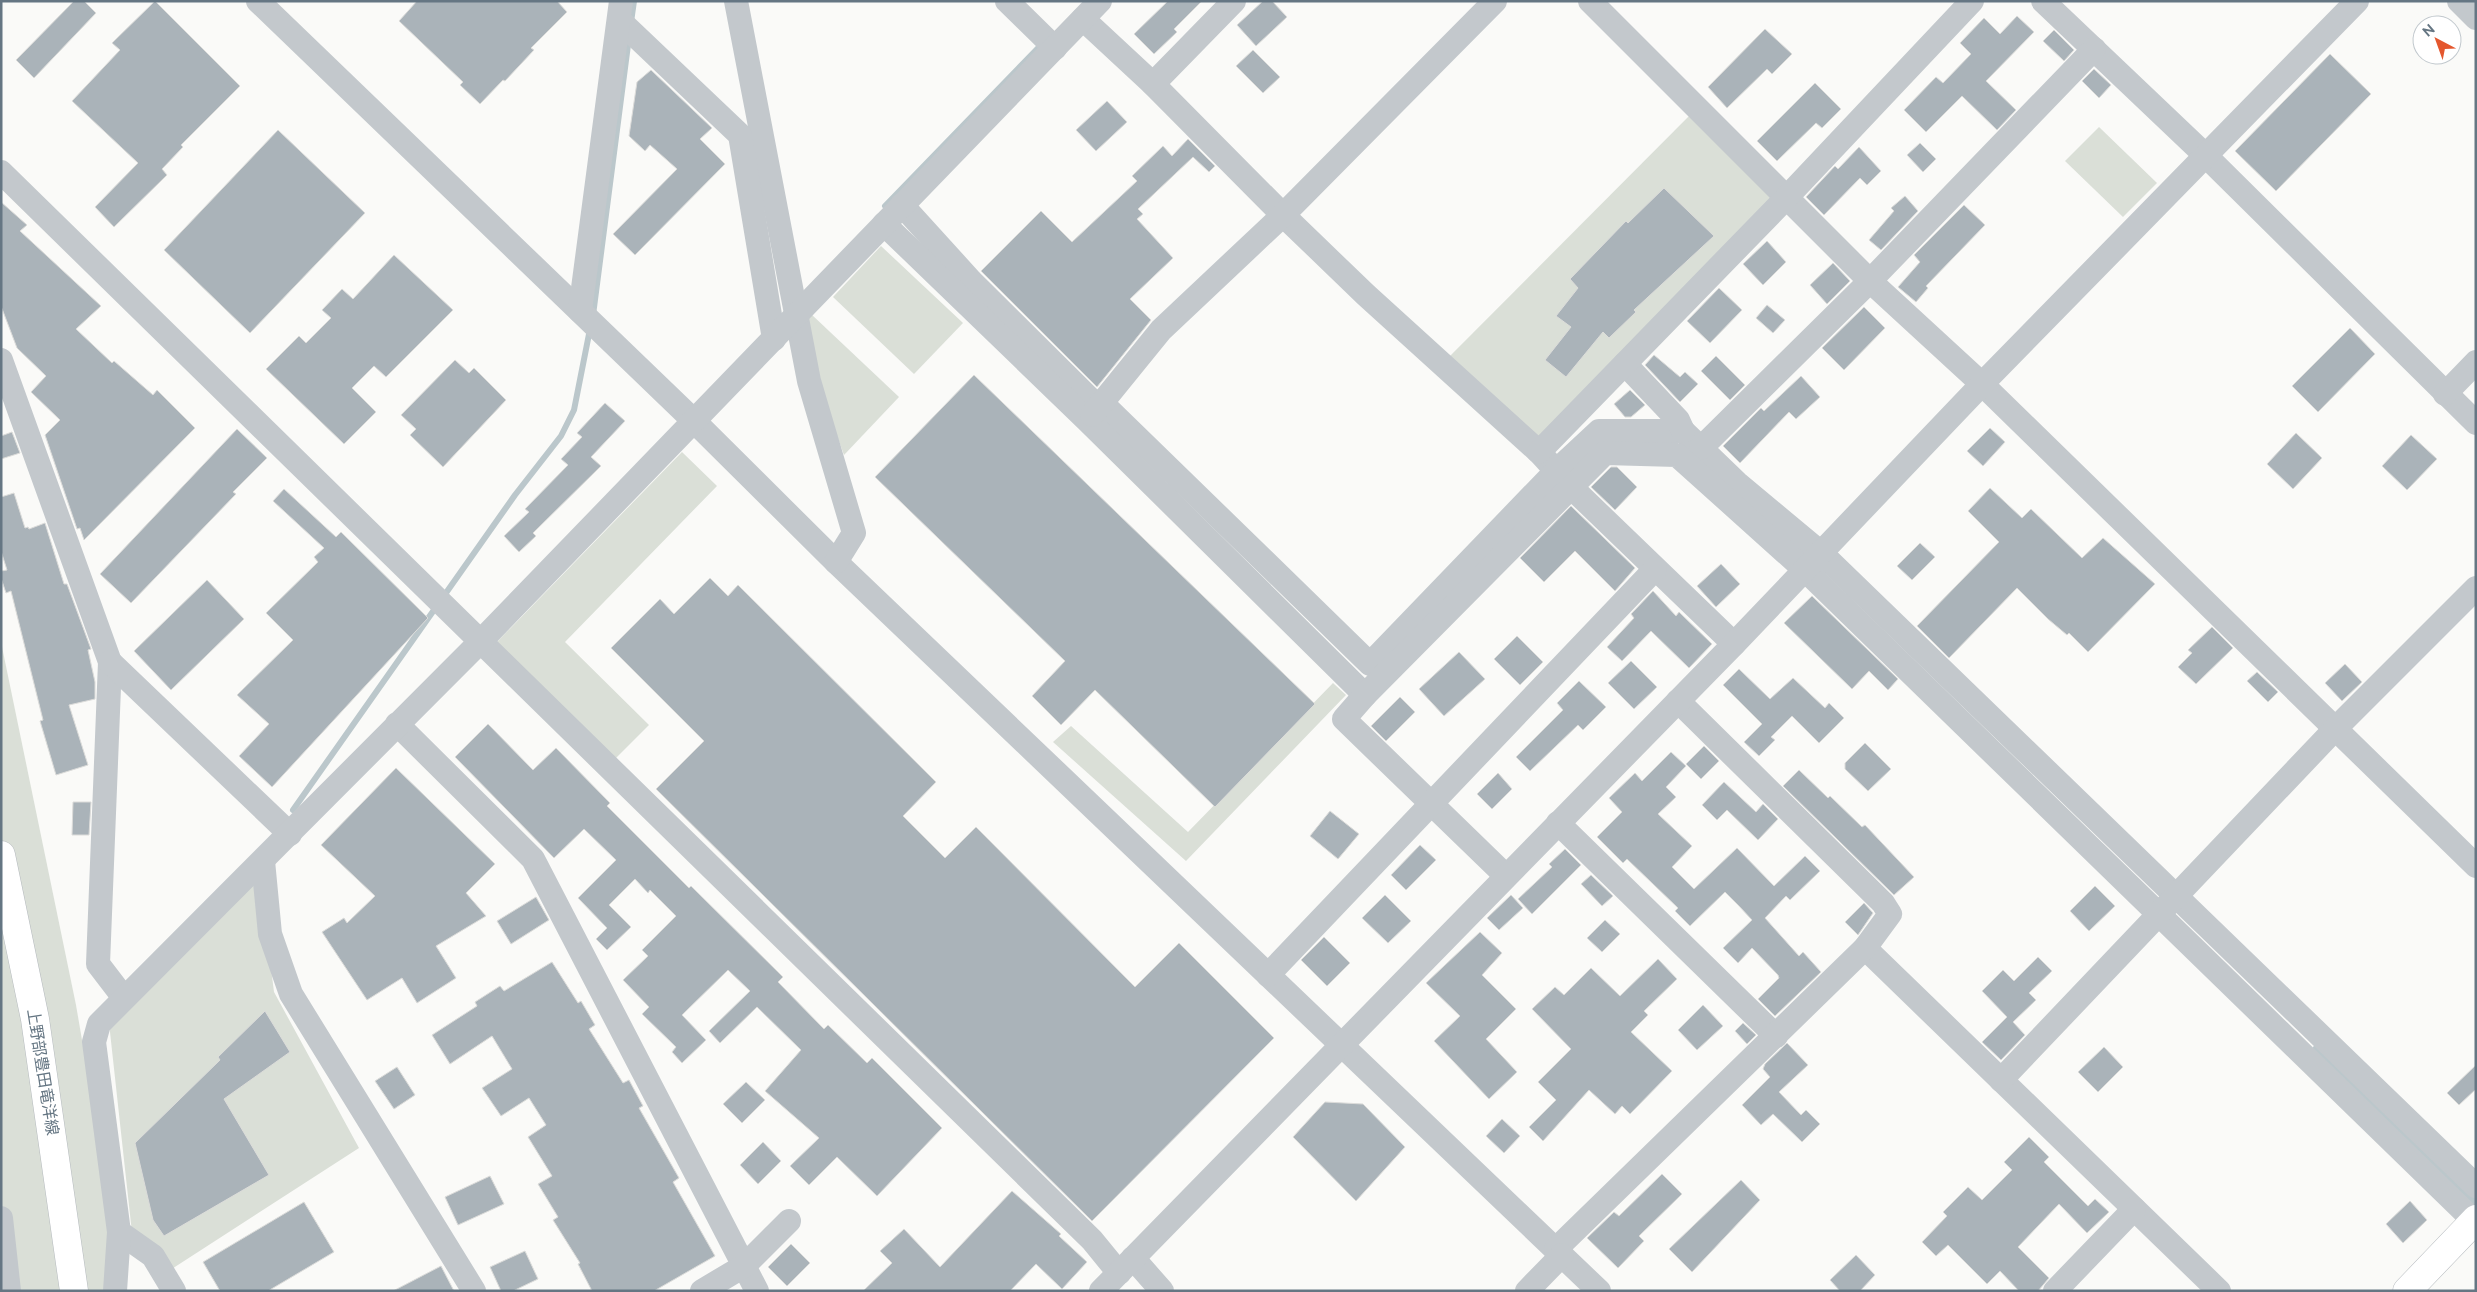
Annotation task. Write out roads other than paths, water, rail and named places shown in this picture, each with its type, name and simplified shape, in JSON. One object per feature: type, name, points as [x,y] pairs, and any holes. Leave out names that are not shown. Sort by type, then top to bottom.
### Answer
[{"type":"main road","name":"上野部豊田竜洋線","points":[[1,856],[35,1019],[74,1291]]},
{"type":"main road","points":[[2407,1291],[2474,1224]]},
{"type":"street","points":[[258,1],[693,420],[836,562],[1599,1291]]},
{"type":"street","points":[[736,1],[795,318],[809,381],[854,533],[836,562]]},
{"type":"street","points":[[1007,1],[1055,48]]},
{"type":"street","points":[[115,1291],[118,1232],[94,1042],[99,1024],[480,642],[1100,1]]},
{"type":"street","points":[[1153,84],[1234,1]]},
{"type":"street","points":[[1095,412],[1161,330],[1283,215],[1495,1]]},
{"type":"street","points":[[1590,1],[1870,281],[1982,384],[2476,866]]},
{"type":"street","points":[[1538,452],[1787,197],[1972,1]]},
{"type":"street","points":[[2043,1],[2205,155],[2476,423]]},
{"type":"street","points":[[1101,1291],[1734,644],[1982,384],[2357,1]]},
{"type":"street","points":[[2459,1],[2476,18]]},
{"type":"street","points":[[580,311],[620,11]]},
{"type":"street","points":[[620,11],[740,135],[774,339]]},
{"type":"street","points":[[1083,18],[1153,84],[1283,215],[1538,452],[1734,644]]},
{"type":"street","points":[[1701,448],[1870,281],[2094,49]]},
{"type":"street","points":[[1,172],[1092,1240],[1162,1291]]},
{"type":"street","points":[[902,205],[971,281],[1091,400],[1095,412],[1365,695]]},
{"type":"street","points":[[884,224],[1095,412],[1370,664],[1564,479],[1605,453],[1677,455],[2167,906],[2476,1186]]},
{"type":"street","points":[[1,360],[110,662],[98,964],[124,998]]},
{"type":"street","points":[[2445,394],[2476,362]]},
{"type":"street","points":[[1625,364],[1678,420],[1683,431],[1737,483],[1821,553],[2167,906],[2474,1224]]},
{"type":"street","points":[[1506,876],[1344,719],[1564,479],[1599,431],[1683,431]]},
{"type":"street","points":[[1268,975],[1656,569]]},
{"type":"street","points":[[2001,1080],[2335,729],[2476,588]]},
{"type":"street","points":[[110,662],[290,834]]},
{"type":"street","points":[[1527,1291],[1559,1252],[1865,948],[1890,914],[1883,903],[1678,701]]},
{"type":"street","points":[[397,724],[533,859],[757,1291]]},
{"type":"street","points":[[1558,823],[1776,1036]]},
{"type":"street","points":[[263,861],[270,934],[291,994],[474,1291]]},
{"type":"street","points":[[1865,948],[2219,1291]]},
{"type":"street","points":[[2055,1291],[2134,1209]]},
{"type":"street","points":[[1,1218],[9,1291]]},
{"type":"street","points":[[702,1291],[744,1266],[789,1221]]},
{"type":"street","points":[[118,1232],[153,1256],[174,1291]]},
{"type":"waterway","points":[[631,22],[634,1]]},
{"type":"waterway","points":[[593,315],[629,37]]},
{"type":"waterway","points":[[890,211],[885,206],[1041,45],[1037,42]]},
{"type":"waterway","points":[[293,810],[515,495],[561,436],[574,410],[590,329]]},
{"type":"waterway","points":[[2316,1048],[2476,1203]]}]
